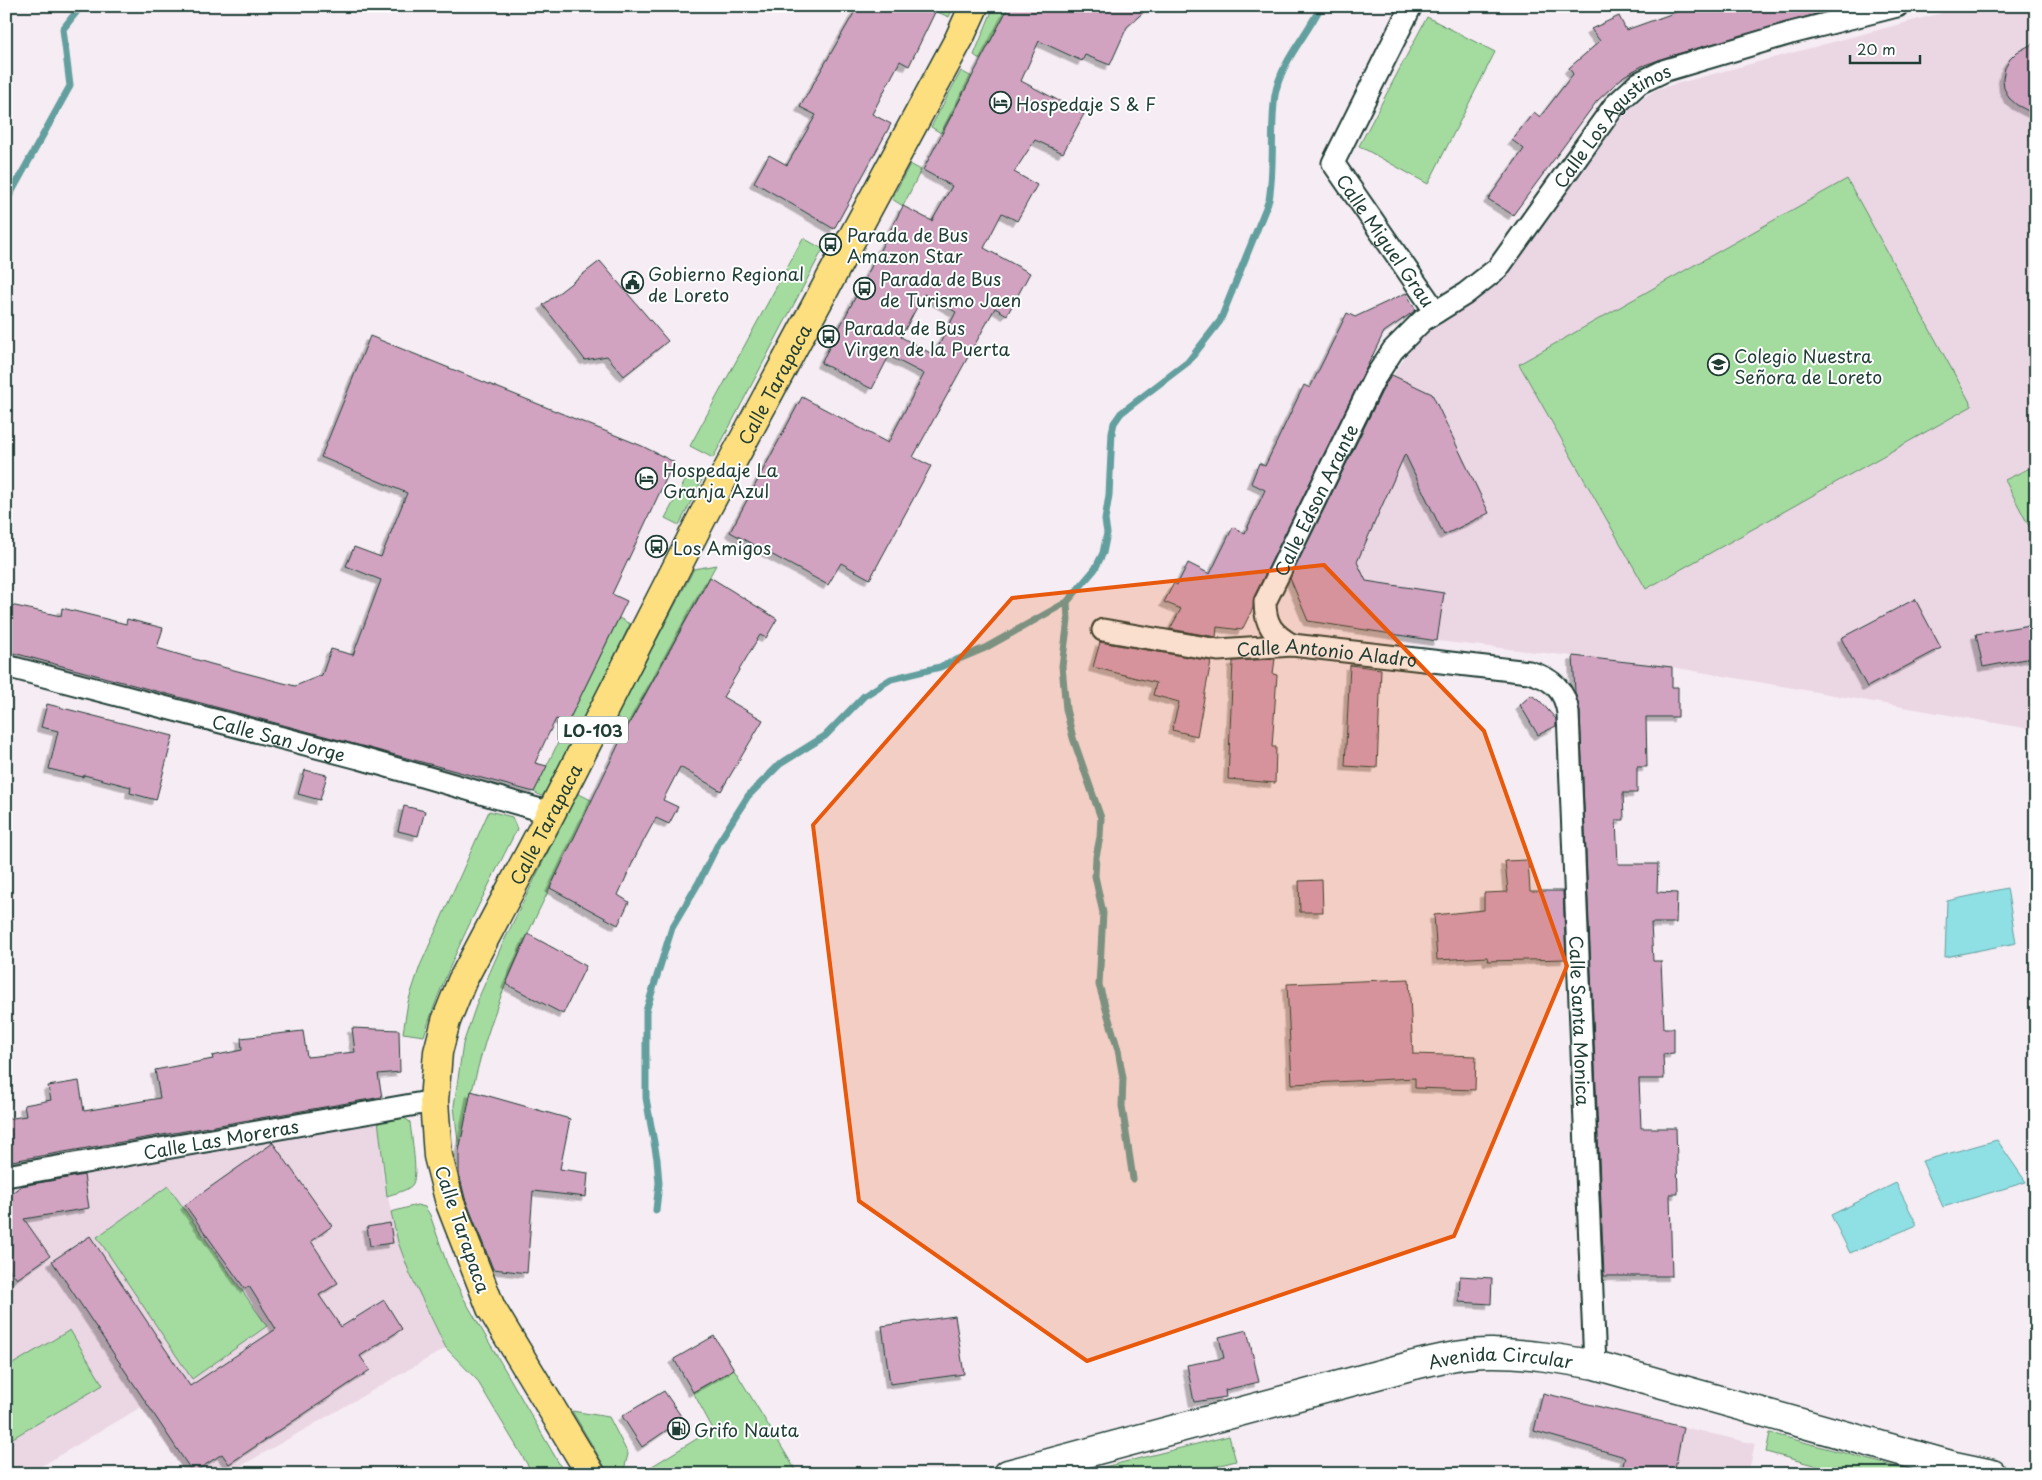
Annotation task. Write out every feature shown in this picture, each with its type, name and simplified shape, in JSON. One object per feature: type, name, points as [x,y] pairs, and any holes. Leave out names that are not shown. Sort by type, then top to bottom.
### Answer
[{"type":"main road","name":"Calle Tarapaca","points":[[591,1474],[491,1308],[450,1203],[438,1156],[434,1101],[438,1052],[446,1022],[462,981],[551,813],[705,512],[959,39],[974,6]]},
{"type":"street","name":"Calle Miguel Grau","points":[[1411,6],[1333,163],[1436,312]]},
{"type":"street","name":"Calle Los Agustinos","points":[[1393,350],[1423,320],[1465,294],[1498,268],[1614,106],[1639,83],[1666,70],[1898,6]]},
{"type":"street","name":"Calle Edson Arante","points":[[1292,645],[1280,638],[1271,628],[1265,615],[1265,602],[1374,379],[1393,350]]},
{"type":"street","name":"Calle Antonio Aladro","points":[[1103,630],[1218,650],[1292,645],[1529,672],[1551,680]]},
{"type":"street","name":"Calle San Jorge","points":[[6,666],[359,758],[551,813]]},
{"type":"street","name":"Calle Santa Monica","points":[[1551,680],[1561,691],[1568,713],[1595,1365]]},
{"type":"street","name":"Calle Las Moreras","points":[[6,1176],[434,1101]]},
{"type":"street","name":"Avenida Circular","points":[[1008,1474],[1414,1365],[1458,1356],[1493,1353],[1562,1359],[1595,1365],[1954,1470],[1992,1474]]},
{"type":"highlighted area","points":[[1324,565],[1484,731],[1567,966],[1454,1236],[1087,1361],[859,1201],[813,825],[1012,598]]},
{"type":"shaded area","name":"Colegio Nuestra Señora de Loreto","points":[[1968,6],[2036,6],[2036,730],[1672,667],[1437,641],[1308,621],[1296,592],[1393,376],[1406,355],[1424,334],[1500,282],[1623,116],[1636,103],[1657,89]]},
{"type":"shaded area","points":[[378,1120],[383,1176],[398,1242],[426,1309],[446,1348],[227,1474],[186,1474],[141,1407],[28,1474],[6,1474],[6,1188]]},
{"type":"shaded area","points":[[1683,1427],[1755,1444],[1748,1474],[1674,1474]]},
{"type":"green space","points":[[938,6],[954,6],[949,17],[935,11]]},
{"type":"green space","points":[[994,6],[1009,6],[981,60],[974,55]]},
{"type":"green space","points":[[1427,17],[1495,52],[1428,184],[1359,146]]},
{"type":"green space","points":[[961,71],[972,77],[941,133],[931,127]]},
{"type":"green space","points":[[910,164],[921,170],[903,206],[892,199]]},
{"type":"green space","points":[[1847,179],[1972,406],[1646,589],[1519,364]]},
{"type":"green space","points":[[803,238],[823,249],[713,458],[690,446]]},
{"type":"green space","points":[[2036,465],[2036,530],[2032,532],[2005,480]]},
{"type":"green space","points":[[691,470],[704,476],[679,525],[665,518]]},
{"type":"green space","points":[[716,565],[628,725],[616,717],[694,569]]},
{"type":"green space","points":[[619,618],[630,624],[550,790],[541,796],[534,792]]},
{"type":"green space","points":[[577,793],[593,801],[531,927],[498,1004],[476,1077],[459,1151],[454,1106],[463,1044],[479,997],[501,947]]},
{"type":"green space","points":[[489,811],[512,817],[517,829],[443,982],[424,1036],[403,1033],[408,1002],[420,966]]},
{"type":"green space","points":[[400,1115],[410,1122],[415,1165],[414,1181],[407,1189],[387,1196],[378,1120]]},
{"type":"green space","points":[[168,1186],[267,1326],[192,1379],[97,1237]]},
{"type":"green space","points":[[417,1205],[425,1207],[430,1215],[447,1264],[463,1297],[565,1474],[533,1474],[477,1380],[446,1348],[410,1274],[398,1242],[391,1212]]},
{"type":"green space","points":[[70,1330],[103,1385],[11,1439],[6,1431],[6,1368]]},
{"type":"green space","points":[[734,1369],[798,1474],[648,1474],[649,1468],[713,1429],[693,1392]]},
{"type":"green space","points":[[572,1411],[609,1417],[628,1454],[623,1474],[609,1474]]},
{"type":"green space","points":[[1770,1433],[1922,1474],[1846,1474],[1766,1452]]},
{"type":"green space","points":[[1229,1436],[1236,1461],[1185,1474],[1076,1474]]},
{"type":"water","points":[[2007,888],[2016,943],[1945,957],[1947,901]]},
{"type":"water","points":[[1997,1140],[2026,1182],[1943,1207],[1922,1161]]},
{"type":"water","points":[[1896,1183],[1917,1225],[1850,1253],[1831,1215]]},
{"type":"building","points":[[858,6],[938,6],[909,66],[900,61],[872,114],[891,124],[834,229],[754,182],[769,155],[787,165],[816,115],[800,107]]},
{"type":"building","points":[[1009,6],[1150,6],[1127,27],[1110,65],[1085,55],[1082,61],[1039,41],[1021,81],[1084,114],[1063,153],[1035,140],[1014,172],[1037,185],[1017,221],[1002,213],[984,248],[1030,273],[1007,315],[995,308],[913,457],[931,466],[870,579],[841,563],[828,585],[730,532],[802,397],[888,443],[924,374],[889,356],[872,389],[821,363],[903,206],[932,221],[952,186],[923,170]],"holes":[[[924,294],[956,312],[934,355],[901,337]]]},
{"type":"building","points":[[1680,6],[1829,6],[1830,10],[1642,66],[1624,76],[1597,101],[1513,215],[1488,199],[1524,149],[1512,140],[1534,112],[1540,117],[1573,74],[1569,68],[1600,41],[1591,29],[1619,16],[1626,30],[1682,10]]},
{"type":"building","points":[[2036,42],[2036,115],[2017,105],[2009,98],[2004,88],[2003,78],[2005,68],[2010,59],[2017,52]]},
{"type":"building","points":[[600,261],[668,341],[624,376],[607,356],[585,360],[543,305]]},
{"type":"building","points":[[1406,293],[1416,310],[1384,332],[1254,597],[1253,608],[1242,630],[1217,627],[1216,637],[1170,629],[1181,609],[1164,602],[1174,583],[1177,585],[1188,563],[1210,574],[1233,527],[1245,533],[1265,490],[1251,483],[1259,463],[1265,466],[1304,385],[1310,388],[1347,313],[1355,317]]},
{"type":"building","points":[[370,336],[642,446],[674,462],[612,594],[627,601],[568,722],[556,719],[545,741],[535,763],[547,766],[534,792],[6,651],[6,604],[61,616],[62,608],[126,624],[127,619],[163,628],[157,648],[295,686],[322,675],[331,649],[353,655],[381,580],[346,566],[354,547],[381,557],[407,493],[321,457]]},
{"type":"building","points":[[1392,375],[1432,394],[1489,513],[1444,535],[1405,454],[1357,562],[1366,581],[1444,593],[1437,641],[1308,621],[1290,578],[1385,385]]},
{"type":"building","points":[[710,577],[777,619],[766,638],[760,635],[723,697],[763,720],[721,791],[680,767],[663,800],[678,807],[669,824],[656,818],[636,855],[618,895],[629,902],[618,925],[550,888],[623,735]]},
{"type":"building","points":[[1915,599],[1941,648],[1867,687],[1841,638]]},
{"type":"building","points":[[2036,624],[2036,657],[1983,667],[1976,634]]},
{"type":"building","points":[[1100,642],[1211,661],[1197,736],[1172,730],[1179,702],[1153,695],[1156,683],[1093,667]]},
{"type":"building","points":[[1573,656],[1672,667],[1672,687],[1678,687],[1678,717],[1646,717],[1647,767],[1637,767],[1637,793],[1623,793],[1624,820],[1616,820],[1618,864],[1658,864],[1657,892],[1677,893],[1676,923],[1651,923],[1653,961],[1661,961],[1664,1028],[1674,1028],[1674,1053],[1663,1054],[1664,1079],[1639,1079],[1641,1128],[1676,1128],[1678,1194],[1670,1194],[1672,1276],[1604,1276],[1580,712],[1575,692]]},
{"type":"building","points":[[1275,659],[1273,674],[1277,675],[1272,747],[1276,747],[1275,783],[1228,779],[1233,661]]},
{"type":"building","points":[[1350,665],[1381,669],[1377,768],[1345,766]]},
{"type":"building","points":[[1531,695],[1539,700],[1556,719],[1556,726],[1538,735],[1520,705]]},
{"type":"building","points":[[47,704],[173,736],[156,800],[130,793],[131,787],[84,775],[83,777],[49,769],[58,731],[41,727]]},
{"type":"building","points":[[305,770],[327,775],[320,800],[298,794]]},
{"type":"building","points":[[404,806],[425,811],[418,836],[398,831]]},
{"type":"building","points":[[1528,860],[1530,891],[1563,891],[1566,959],[1488,961],[1487,957],[1437,960],[1434,915],[1484,910],[1484,893],[1508,892],[1505,861]]},
{"type":"building","points":[[1322,880],[1323,912],[1300,912],[1299,881]]},
{"type":"building","points":[[528,934],[586,966],[563,1014],[506,984]]},
{"type":"building","points":[[1409,979],[1413,1054],[1476,1056],[1475,1090],[1415,1088],[1415,1078],[1292,1084],[1287,984]]},
{"type":"building","points":[[352,1028],[399,1030],[400,1072],[378,1074],[382,1097],[6,1162],[6,1119],[26,1116],[24,1105],[51,1100],[48,1086],[79,1081],[84,1111],[160,1098],[155,1070],[213,1059],[212,1056],[242,1050],[241,1038],[303,1031],[307,1057],[355,1052]]},
{"type":"building","points":[[471,1091],[570,1119],[560,1169],[588,1173],[586,1197],[533,1191],[527,1273],[493,1269],[465,1198],[459,1174],[459,1151]]},
{"type":"building","points":[[273,1143],[332,1226],[311,1241],[338,1283],[319,1295],[341,1327],[384,1300],[402,1329],[360,1356],[370,1370],[229,1464],[222,1454],[193,1473],[52,1261],[90,1236],[190,1386],[276,1329],[249,1286],[245,1289],[185,1205]]},
{"type":"building","points":[[84,1175],[89,1208],[24,1219],[50,1256],[17,1279],[6,1265],[6,1194],[8,1196],[21,1186]]},
{"type":"building","points":[[390,1223],[393,1243],[370,1246],[367,1227]]},
{"type":"building","points":[[1460,1276],[1492,1278],[1491,1304],[1459,1302]]},
{"type":"building","points":[[955,1316],[964,1374],[890,1384],[882,1326]]},
{"type":"building","points":[[1247,1330],[1259,1382],[1225,1390],[1226,1397],[1194,1402],[1187,1365],[1224,1358],[1219,1337]]},
{"type":"building","points":[[714,1336],[734,1369],[693,1392],[674,1359]]},
{"type":"building","points":[[664,1391],[683,1419],[642,1447],[622,1416]]},
{"type":"building","points":[[1543,1393],[1683,1427],[1674,1474],[1621,1474],[1625,1457],[1534,1431]]},
{"type":"waterway","points":[[6,202],[70,86],[63,29],[81,6]]},
{"type":"waterway","points":[[1133,1179],[1122,1106],[1123,1078],[1118,1050],[1099,985],[1103,913],[1095,876],[1101,818],[1073,738],[1066,709],[1062,666],[1068,620],[1067,602],[1095,569],[1103,553],[1107,533],[1105,520],[1109,495],[1114,423],[1121,413],[1188,362],[1220,321],[1269,200],[1272,174],[1273,121],[1278,83],[1288,60],[1321,6]]},
{"type":"waterway","points":[[656,1210],[659,1183],[657,1159],[646,1098],[646,1011],[672,928],[699,882],[719,842],[748,796],[780,764],[825,736],[864,696],[891,679],[940,667],[985,648],[1067,602]]},
{"type":"place","name":"Hospedaje S & F","points":[[1000,103]]},
{"type":"place","name":"Parada de Bus Amazon Star","points":[[831,244]]},
{"type":"place","name":"Gobierno Regional de Loreto","points":[[632,283]]},
{"type":"place","name":"Parada de Bus de Turismo Jaen","points":[[864,288]]},
{"type":"place","name":"Parada de Bus Virgen de la Puerta","points":[[828,337]]},
{"type":"place","name":"Colegio Nuestra Señora de Loreto","points":[[1718,365]]},
{"type":"place","name":"Hospedaje La Granja Azul","points":[[647,479]]},
{"type":"place","name":"Los Amigos","points":[[657,547]]},
{"type":"place","name":"Grifo Nauta","points":[[678,1429]]}]
